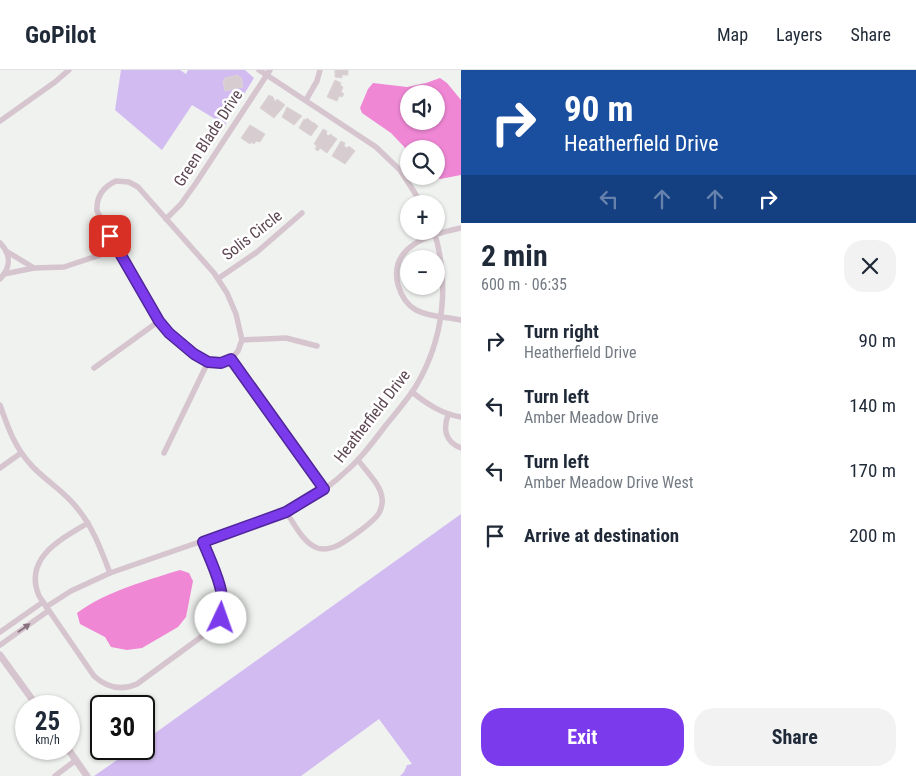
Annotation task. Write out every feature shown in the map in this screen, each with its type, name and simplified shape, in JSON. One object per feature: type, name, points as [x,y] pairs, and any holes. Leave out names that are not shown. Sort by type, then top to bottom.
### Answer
[{"type":"street","points":[[0,121],[69,70]]},
{"type":"street","points":[[259,70],[268,72],[380,150],[404,175],[416,195]]},
{"type":"street","points":[[306,100],[317,80],[320,70]]},
{"type":"street","name":"Green Blade Drive","points":[[166,219],[181,204],[196,184],[268,72]]},
{"type":"street","points":[[120,181],[129,182],[144,192],[166,219],[218,278],[231,300],[242,340],[238,351],[231,359],[221,363],[208,362],[178,341],[159,321],[97,211],[98,197],[106,186],[120,181]]},
{"type":"street","name":"Solis Circle","points":[[218,278],[256,252],[302,213]]},
{"type":"street","points":[[445,231],[461,228]]},
{"type":"street","points":[[421,240],[406,251],[399,265],[397,282],[401,293],[411,307],[424,314],[461,320]]},
{"type":"street","name":"Heatherfield Drive","points":[[0,632],[71,591],[110,573],[286,512],[324,489],[344,474],[358,460],[412,392],[425,370],[441,317],[443,278],[437,240]]},
{"type":"street","points":[[0,243],[6,251],[34,268]]},
{"type":"street","points":[[2,276],[34,268],[64,267],[118,249]]},
{"type":"street","points":[[2,276],[9,264],[6,251]]},
{"type":"street","points":[[94,368],[159,321]]},
{"type":"street","points":[[242,340],[286,338],[317,346]]},
{"type":"street","points":[[231,359],[324,489]]},
{"type":"street","points":[[164,452],[208,362]]},
{"type":"street","points":[[412,392],[448,415],[461,418]]},
{"type":"street","points":[[0,405],[10,433],[21,453],[32,466],[72,501],[88,523],[110,573]]},
{"type":"street","points":[[448,415],[445,428],[446,433],[453,444],[461,448]]},
{"type":"street","points":[[0,468],[21,453]]},
{"type":"street","points":[[286,512],[305,540],[319,549],[335,547],[374,520],[379,514],[383,500],[379,488],[358,460]]},
{"type":"street","points":[[88,523],[51,547],[38,563],[35,582],[36,590],[45,607],[94,676],[99,681],[116,688],[128,688],[137,684],[205,635],[221,618],[223,611],[221,592],[203,542]]},
{"type":"street","name":"Heatherfield Drive","points":[[0,645],[45,607]]},
{"type":"street","points":[[0,654],[29,695]]},
{"type":"street","points":[[55,776],[76,760],[87,776]]},
{"type":"shaded area","points":[[121,70],[180,70],[186,74],[188,70],[245,70],[254,78],[225,125],[192,105],[162,150],[115,110]]},
{"type":"shaded area","points":[[440,78],[447,83],[461,100],[461,175],[445,178],[445,140],[400,140],[400,142],[391,133],[362,113],[360,108],[368,89],[373,83],[400,86],[400,130],[445,130],[445,85],[416,85]]},
{"type":"shaded area","points":[[461,514],[461,776],[400,776],[407,765],[412,764],[379,719],[301,776],[94,776],[117,760],[155,760],[155,733]]},
{"type":"shaded area","points":[[180,570],[189,573],[193,581],[186,617],[178,627],[142,648],[127,650],[111,647],[105,637],[80,624],[77,613],[89,605],[127,587]]},
{"type":"building","points":[[335,70],[348,70],[348,75],[342,75],[342,78],[335,77]]},
{"type":"building","points":[[238,75],[239,78],[241,77],[243,87],[225,91],[223,81],[225,81],[225,78]]},
{"type":"building","points":[[335,80],[341,83],[340,85],[343,87],[341,92],[344,94],[342,97],[339,96],[337,101],[327,97]]},
{"type":"building","points":[[269,95],[273,97],[275,102],[277,99],[285,105],[274,118],[260,108]]},
{"type":"building","points":[[287,107],[302,116],[294,125],[282,117]]},
{"type":"building","points":[[307,118],[312,122],[311,124],[313,122],[318,126],[311,136],[299,128],[304,119],[306,120]]},
{"type":"building","points":[[250,125],[265,134],[260,142],[256,141],[254,144],[251,142],[250,144],[241,138]]},
{"type":"building","points":[[323,129],[327,131],[326,134],[329,136],[330,134],[337,139],[327,153],[320,148],[318,151],[315,149],[317,146],[314,144]]},
{"type":"building","points":[[341,141],[345,143],[344,146],[347,148],[349,146],[355,151],[345,164],[332,156]]},
{"type":"route","points":[[110,236],[159,321],[169,333],[204,361],[221,363],[231,359],[324,489],[286,512],[203,542],[221,592],[223,611],[221,618]]}]
